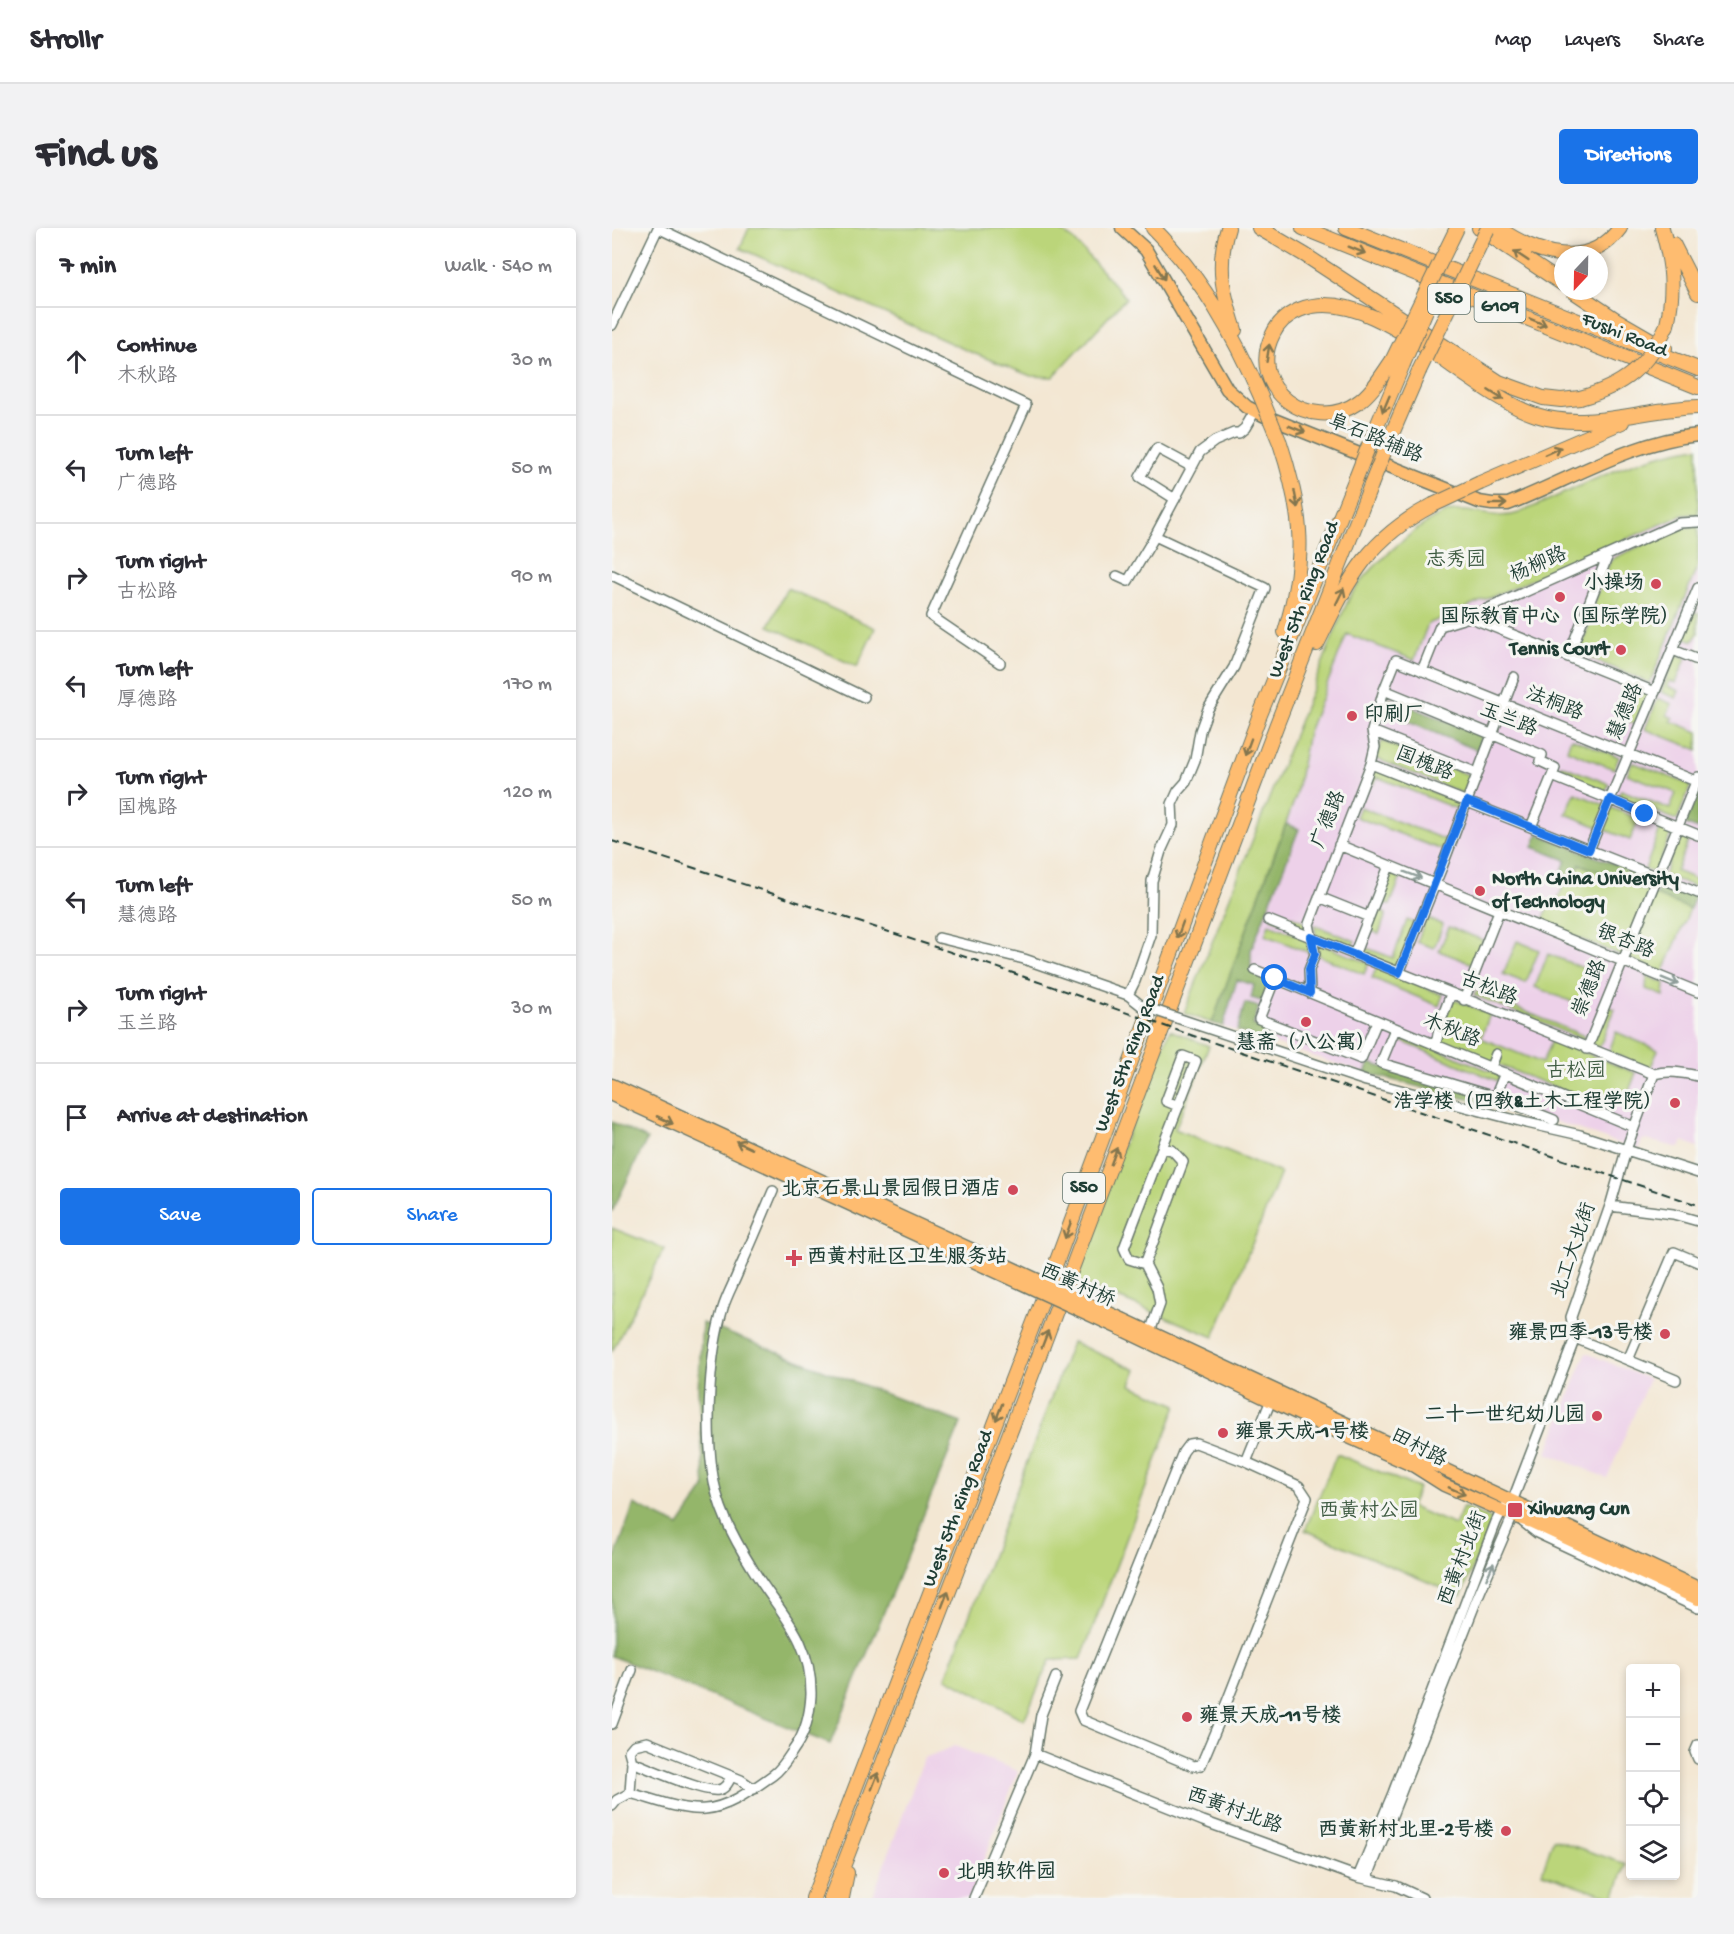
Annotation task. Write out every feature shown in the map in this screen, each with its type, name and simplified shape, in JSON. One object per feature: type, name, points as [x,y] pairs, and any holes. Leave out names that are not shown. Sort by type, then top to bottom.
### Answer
[{"type":"highway","points":[[1153,228],[1193,275],[1245,360]]},
{"type":"highway","points":[[1228,228],[1220,264],[1227,306],[1245,360],[1280,443],[1291,477],[1301,540],[1300,566],[1294,603],[1259,717]]},
{"type":"highway","points":[[1259,228],[1305,255],[1499,382],[1543,398],[1561,400],[1603,392],[1621,383],[1636,371],[1654,350],[1668,325],[1673,283],[1664,228]]},
{"type":"highway","name":"Fushi Road","points":[[1302,228],[1698,387]]},
{"type":"highway","name":"Fushi Road","points":[[1346,228],[1698,368]]},
{"type":"highway","name":"West 5th Ring Road","points":[[811,1898],[1039,1309],[1259,717],[1370,445],[1397,363],[1459,228]]},
{"type":"highway","points":[[1479,228],[1554,279]]},
{"type":"highway","name":"West 5th Ring Road","points":[[831,1898],[1022,1401],[1277,724],[1385,450],[1479,228]]},
{"type":"highway","points":[[1419,371],[1488,228]]},
{"type":"highway","points":[[1498,228],[1528,245],[1568,255],[1585,254],[1600,248],[1614,237],[1620,228]]},
{"type":"highway","points":[[1664,228],[1698,293]]},
{"type":"highway","points":[[1586,300],[1698,368]]},
{"type":"highway","points":[[1397,363],[1358,403],[1328,414],[1310,412],[1294,406],[1280,396],[1269,380],[1266,363],[1272,335],[1280,322],[1292,313],[1307,307],[1325,304],[1358,310],[1391,327],[1441,357],[1512,405],[1535,415],[1576,421],[1698,407]]},
{"type":"highway","points":[[1679,408],[1698,417]]},
{"type":"highway","points":[[1277,724],[1347,582],[1379,542],[1398,525],[1433,505],[1480,483],[1607,427],[1648,412]]},
{"type":"highway","points":[[842,1898],[854,1836]]},
{"type":"main road","name":"阜石路辅路","points":[[1122,228],[1146,250],[1227,389],[1246,407],[1479,502],[1509,504],[1628,453],[1677,437],[1698,435]]},
{"type":"main road","points":[[612,1085],[986,1262]]},
{"type":"main road","points":[[612,1095],[986,1262]]},
{"type":"main road","name":"西黄村桥","points":[[986,1262],[1123,1324]]},
{"type":"main road","name":"田村路","points":[[1123,1324],[1150,1332],[1698,1588]]},
{"type":"main road","name":"田村路","points":[[1123,1324],[1271,1400],[1414,1466],[1444,1485],[1532,1522],[1698,1599]]},
{"type":"street","points":[[612,325],[658,228],[1026,405],[931,616],[1000,663]]},
{"type":"street","points":[[1117,576],[1128,581],[1200,452],[1215,441],[1239,433],[1245,428],[1255,411]]},
{"type":"street","points":[[1174,499],[1140,477],[1157,448],[1192,467]]},
{"type":"street","name":"杨柳路","points":[[1422,671],[1440,626],[1469,617],[1679,523],[1698,522]]},
{"type":"street","points":[[1128,995],[1150,935],[1152,881],[1161,851],[1173,825],[1173,804],[1195,760],[1200,731],[1208,709],[1234,667],[1265,588],[1155,536]]},
{"type":"street","points":[[1568,657],[1608,555]]},
{"type":"street","points":[[612,576],[864,697]]},
{"type":"street","name":"慧德路","points":[[1589,850],[1698,588]]},
{"type":"street","points":[[1469,617],[1655,692]]},
{"type":"street","points":[[1673,650],[1694,659]]},
{"type":"street","name":"法桐路","points":[[1396,660],[1697,780]]},
{"type":"street","name":"广德路","points":[[1310,993],[1309,969],[1315,954],[1309,924],[1371,764],[1375,747],[1372,731],[1396,660]]},
{"type":"street","points":[[1399,973],[1436,883],[1514,677]]},
{"type":"street","name":"玉兰路","points":[[1384,690],[1542,755],[1540,761],[1555,768],[1552,776]]},
{"type":"street","points":[[1372,731],[1477,773]]},
{"type":"street","name":"国槐路","points":[[1371,764],[1698,893]]},
{"type":"street","points":[[1531,827],[1552,776],[1698,835]]},
{"type":"street","name":"崇德路","points":[[1587,1049],[1697,780]]},
{"type":"street","name":"银杏路","points":[[1339,845],[1698,992]]},
{"type":"street","points":[[1354,955],[1389,866]]},
{"type":"street","points":[[1319,897],[1369,917]]},
{"type":"street","points":[[1464,1000],[1499,911]]},
{"type":"street","name":"古松路","points":[[1268,920],[1654,1074],[1676,1072],[1698,1076]]},
{"type":"street","points":[[939,938],[1024,959],[1128,995],[1142,1006],[1366,1081],[1627,1148],[1698,1173]]},
{"type":"street","name":"木秋路","points":[[1255,970],[1634,1127]]},
{"type":"street","points":[[1275,978],[1259,1019],[1362,1059],[1377,1021]]},
{"type":"street","points":[[1436,1045],[1440,1023],[1451,994]]},
{"type":"street","points":[[1395,1029],[1381,1063],[1495,1097],[1554,1120]]},
{"type":"street","points":[[1491,1067],[1496,1054]]},
{"type":"street","points":[[1150,1332],[1160,1304],[1157,1288],[1145,1264],[1129,1259],[1124,1248],[1196,1060],[1183,1056],[1166,1101],[1178,1106]]},
{"type":"street","points":[[1495,1097],[1505,1073]]},
{"type":"street","name":"北工大北街","points":[[1512,1502],[1575,1338],[1571,1317],[1654,1074]]},
{"type":"street","points":[[1145,1264],[1183,1162],[1172,1150],[1162,1148]]},
{"type":"street","points":[[612,1806],[617,1800],[630,1793],[684,1807],[704,1809],[725,1805],[754,1789],[779,1771],[801,1739],[807,1722],[811,1678],[799,1636],[752,1568],[718,1503],[712,1471],[709,1413],[715,1345],[724,1308],[773,1191]]},
{"type":"street","points":[[1610,1206],[1673,1214],[1698,1221]]},
{"type":"street","points":[[1628,1360],[1674,1252],[1698,1262]]},
{"type":"street","points":[[1575,1338],[1676,1380]]},
{"type":"street","points":[[1246,1462],[1271,1400]]},
{"type":"street","points":[[1196,1443],[1246,1462],[1299,1486],[1307,1495],[1307,1502],[1201,1765],[1193,1766],[1083,1720],[1079,1711],[1186,1448],[1189,1444],[1196,1443]]},
{"type":"street","name":"西黄村北街","points":[[1363,1878],[1394,1793],[1511,1514],[1512,1502]]},
{"type":"street","points":[[1511,1514],[1537,1533],[1698,1608]]},
{"type":"street","points":[[612,1724],[632,1670]]},
{"type":"street","points":[[974,1898],[1035,1754],[1041,1715],[1056,1677]]},
{"type":"street","points":[[630,1793],[632,1762],[630,1748],[647,1742],[741,1780],[754,1789]]},
{"type":"street","points":[[1698,1744],[1695,1752],[1698,1759]]},
{"type":"street","name":"西黄村北路","points":[[1035,1754],[1203,1821],[1363,1878],[1396,1886],[1422,1898]]},
{"type":"street","points":[[632,1762],[702,1788],[717,1791],[726,1786],[731,1777]]},
{"type":"shaded area","name":"North China University of Technology","points":[[1698,514],[1698,1147],[1683,1141],[1680,1148],[1643,1139],[1638,1150],[1557,1122],[1365,1073],[1212,1023],[1296,796],[1308,732],[1347,634],[1413,660],[1428,624],[1683,515]]},
{"type":"shaded area","name":"二十一世纪幼儿园","points":[[1586,1353],[1649,1379],[1607,1478],[1547,1453]]},
{"type":"shaded area","name":"北明软件园","points":[[955,1746],[1018,1771],[969,1898],[872,1898],[924,1758]]},
{"type":"green space","points":[[749,228],[1057,228],[1074,240],[1126,298],[1053,377],[1031,376],[968,351],[740,248]]},
{"type":"green space","name":"志秀园","points":[[1698,447],[1698,514],[1683,515],[1428,624],[1414,660],[1347,634],[1308,732],[1296,796],[1212,1023],[1184,1013],[1344,610],[1361,582],[1399,544],[1443,514],[1455,511],[1503,516],[1519,513],[1629,465],[1674,451]]},
{"type":"green space","points":[[1698,526],[1698,565],[1650,683],[1578,653],[1592,618],[1589,616],[1610,562],[1616,557],[1680,528]]},
{"type":"green space","points":[[787,588],[875,628],[857,667],[769,626]]},
{"type":"green space","points":[[1694,612],[1698,613],[1698,633],[1693,641],[1684,637]]},
{"type":"green space","points":[[1676,654],[1686,658],[1676,683],[1670,681],[1668,686],[1679,691],[1676,698],[1661,692]]},
{"type":"green space","points":[[1634,688],[1650,695],[1637,726],[1627,721],[1634,704],[1628,701]]},
{"type":"green space","points":[[1387,697],[1482,736],[1477,750],[1384,712]]},
{"type":"green space","points":[[1658,698],[1672,704],[1667,715],[1673,718],[1671,721],[1698,732],[1698,750],[1645,729]]},
{"type":"green space","points":[[1571,738],[1619,757],[1614,769],[1567,750]]},
{"type":"green space","points":[[1382,741],[1471,776],[1464,794],[1375,758]]},
{"type":"green space","points":[[1632,762],[1691,785],[1677,820],[1618,797],[1621,790],[1670,809],[1676,793],[1627,774]]},
{"type":"green space","points":[[1561,765],[1609,784],[1605,792],[1558,773]]},
{"type":"green space","points":[[1373,768],[1460,803],[1457,809],[1377,777],[1374,784],[1368,781]]},
{"type":"green space","points":[[1698,792],[1698,829],[1685,824]]},
{"type":"green space","points":[[1575,793],[1639,819],[1630,840],[1566,814]]},
{"type":"green space","points":[[1360,807],[1446,840],[1442,850],[1356,817]]},
{"type":"green space","points":[[1286,824],[1299,829],[1251,950],[1251,972],[1270,980],[1262,1001],[1251,998],[1254,985],[1237,980],[1223,1026],[1212,1023]]},
{"type":"green space","points":[[1661,827],[1672,831],[1655,873],[1645,869]]},
{"type":"green space","points":[[1681,831],[1698,838],[1698,844],[1689,840],[1676,871],[1698,880],[1698,888],[1664,875]]},
{"type":"green space","points":[[1538,834],[1650,878],[1645,890],[1580,864],[1574,879],[1561,874],[1566,860],[1533,847]]},
{"type":"green space","points":[[1580,864],[1690,909],[1663,973],[1542,923],[1550,902],[1556,904],[1567,876],[1574,879]]},
{"type":"green space","points":[[1392,873],[1401,877],[1390,905],[1380,902]]},
{"type":"green space","points":[[1661,882],[1695,896],[1690,909],[1656,895]]},
{"type":"green space","points":[[1275,910],[1304,921],[1306,932],[1272,918]]},
{"type":"green space","points":[[1378,910],[1386,914],[1379,934],[1370,930]]},
{"type":"green space","points":[[1426,918],[1443,925],[1434,948],[1417,942]]},
{"type":"green space","points":[[1407,920],[1416,924],[1398,969],[1361,954],[1364,947],[1393,958]]},
{"type":"green space","points":[[1269,924],[1307,939],[1310,953],[1265,935]]},
{"type":"green space","points":[[1314,925],[1355,941],[1351,950],[1316,936]]},
{"type":"green space","points":[[1449,927],[1483,940],[1473,964],[1439,951]]},
{"type":"green space","points":[[1517,941],[1539,950],[1526,983],[1503,974]]},
{"type":"green space","points":[[1317,943],[1369,963],[1364,974],[1319,956]]},
{"type":"green space","points":[[1548,954],[1593,972],[1580,1005],[1535,987]]},
{"type":"green space","points":[[1377,967],[1443,995],[1439,1006],[1372,978]]},
{"type":"green space","points":[[1647,976],[1665,983],[1664,996],[1646,989]]},
{"type":"green space","points":[[1476,991],[1584,1036],[1583,1040],[1474,995]]},
{"type":"green space","name":"古松园","points":[[1453,999],[1490,1014],[1481,1038],[1542,1063],[1552,1039],[1636,1073],[1629,1091],[1611,1092],[1605,1107],[1440,1042],[1443,1024]]},
{"type":"green space","points":[[1245,1003],[1259,1007],[1253,1025],[1274,1032],[1270,1042],[1237,1031]]},
{"type":"green space","points":[[1607,1006],[1615,1009],[1599,1048],[1591,1045]]},
{"type":"green space","points":[[1170,1030],[1209,1046],[1175,1129],[1281,1173],[1214,1337],[1069,1278]]},
{"type":"green space","points":[[1616,1032],[1658,1050],[1650,1069],[1609,1052]]},
{"type":"green space","points":[[1398,1033],[1500,1075],[1498,1081],[1396,1039]]},
{"type":"green space","points":[[1369,1063],[1494,1099],[1550,1120],[1365,1073]]},
{"type":"green space","points":[[612,1122],[647,1139],[612,1212]]},
{"type":"green space","points":[[612,1228],[664,1249],[612,1352]]},
{"type":"green space","points":[[702,1323],[961,1423],[830,1744],[612,1656],[612,1566],[634,1504],[679,1526],[705,1488],[698,1390]]},
{"type":"green space","points":[[1072,1342],[1136,1370],[1131,1385],[1177,1405],[1081,1659],[1050,1660],[1024,1720],[946,1678]]},
{"type":"green space","name":"西黄村公园","points":[[1337,1454],[1418,1488],[1411,1507],[1455,1525],[1463,1507],[1493,1520],[1461,1596],[1305,1530]]},
{"type":"green space","points":[[1553,1839],[1626,1864],[1614,1898],[1542,1873]]},
{"type":"railway","points":[[612,841],[993,966],[1179,1031],[1698,1205]]},
{"type":"place","name":"小操场","points":[[1656,584]]},
{"type":"place","name":"国际教育中心（国际学院）","points":[[1560,597]]},
{"type":"place","name":"Tennis Court","points":[[1621,650]]},
{"type":"place","name":"印刷厂","points":[[1352,716]]},
{"type":"place","name":"North China University of Technology","points":[[1480,891]]},
{"type":"place","name":"慧斋（八公寓）","points":[[1306,1022]]},
{"type":"place","name":"浩学楼（四教&土木工程学院）","points":[[1675,1103]]},
{"type":"place","name":"北京石景山景园假日酒店","points":[[1013,1190]]},
{"type":"place","name":"西黄村社区卫生服务站","points":[[794,1258]]},
{"type":"place","name":"雍景四季-13号楼","points":[[1665,1334]]},
{"type":"place","name":"二十一世纪幼儿园","points":[[1597,1416]]},
{"type":"place","name":"雍景天成-1号楼","points":[[1223,1433]]},
{"type":"place","name":"Xihuang Cun","points":[[1515,1510]]},
{"type":"place","name":"雍景天成-11号楼","points":[[1187,1717]]},
{"type":"place","name":"西黄新村北里-2号楼","points":[[1506,1831]]},
{"type":"place","name":"北明软件园","points":[[944,1873]]},
{"type":"route","points":[[1275,978],[1310,993],[1309,969],[1315,954],[1311,937],[1399,973],[1467,801],[1589,850],[1610,799],[1645,814]]}]
